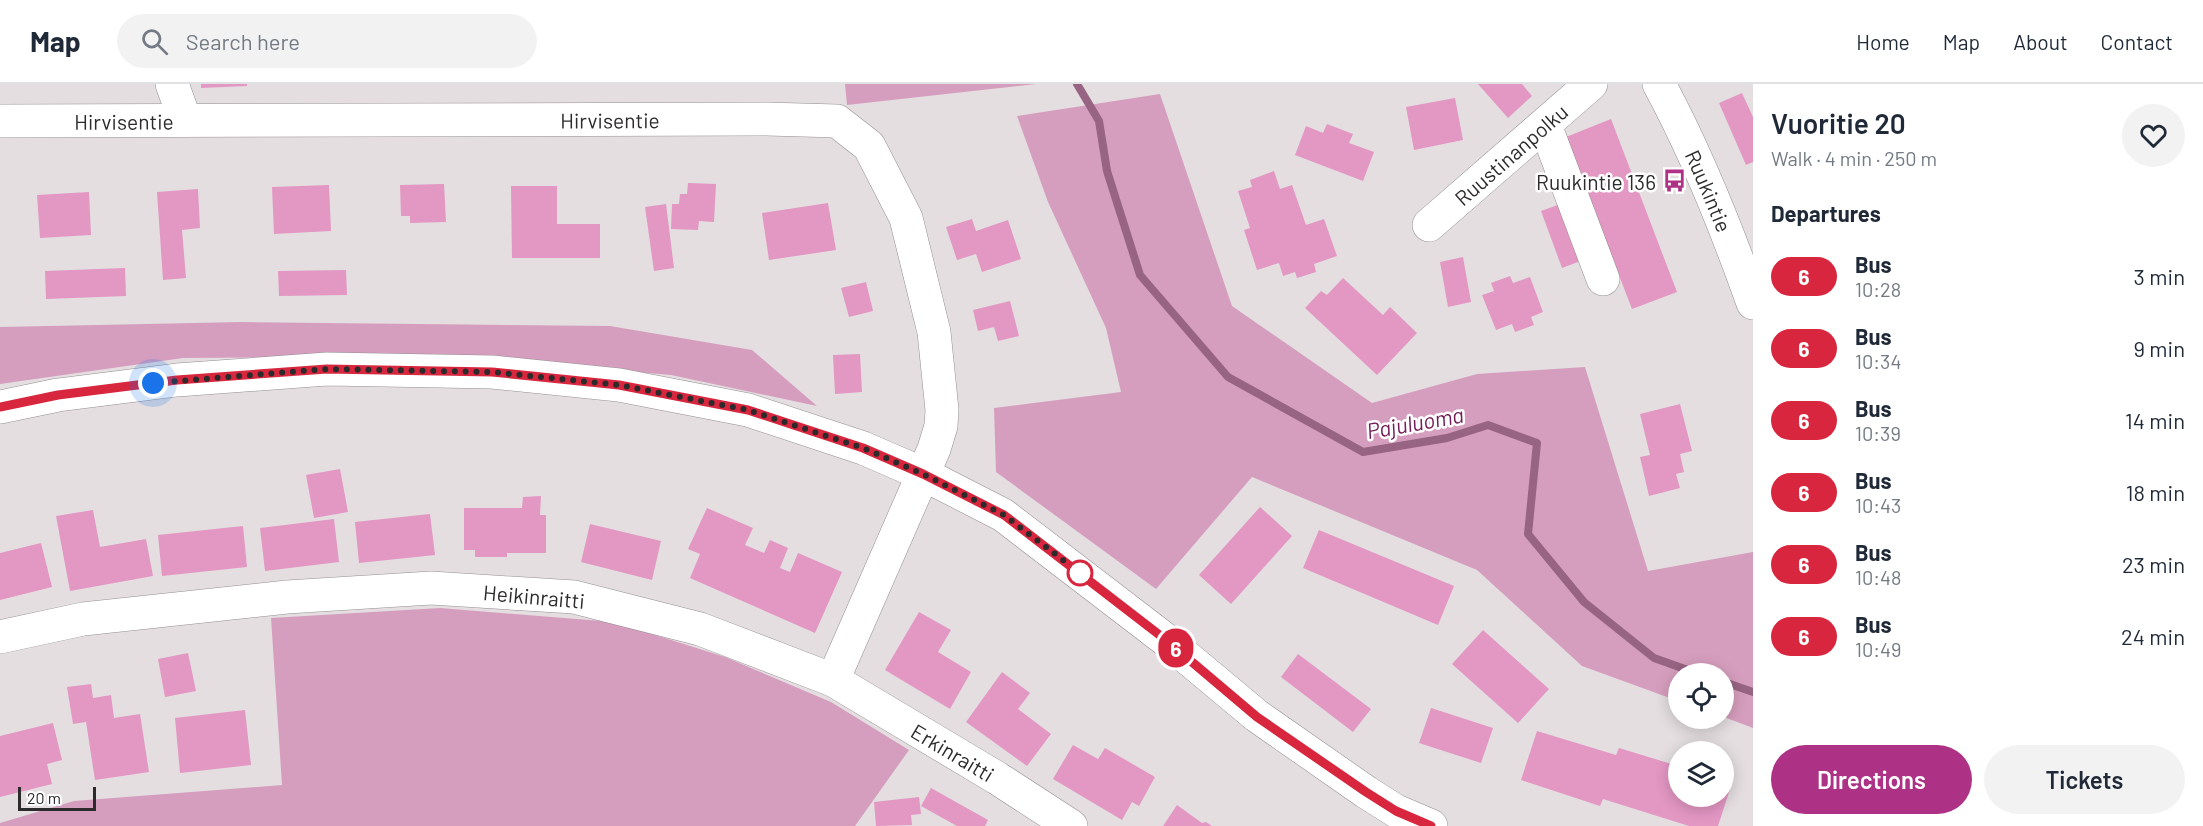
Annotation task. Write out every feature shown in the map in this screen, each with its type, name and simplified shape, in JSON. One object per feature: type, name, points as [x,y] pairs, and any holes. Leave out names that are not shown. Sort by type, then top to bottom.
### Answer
[{"type":"street","points":[[172,84],[185,120]]},
{"type":"street","name":"Ruustinanpolku","points":[[1429,225],[1592,84]]},
{"type":"street","name":"Ruukintie","points":[[1659,84],[1689,141],[1723,220],[1753,303]]},
{"type":"street","name":"Hirvisentie","points":[[0,121],[767,118],[837,121],[869,146],[906,218],[933,332],[942,410],[941,426],[923,474]]},
{"type":"street","points":[[1545,124],[1603,279]]},
{"type":"street","points":[[0,406],[58,395],[165,382],[327,369],[492,372],[619,385],[748,410],[863,448],[923,474],[1004,515],[1166,640],[1257,717],[1346,779],[1392,818],[1431,826]]},
{"type":"street","points":[[833,681],[923,474]]},
{"type":"street","name":"Heikinraitti","points":[[0,637],[83,619],[287,597],[430,588],[574,597],[700,629],[833,681]]},
{"type":"street","name":"Erkinraitti","points":[[833,681],[997,778],[1071,826]]},
{"type":"shaded area","points":[[845,84],[1036,84],[847,105]]},
{"type":"shaded area","points":[[1160,94],[1232,306],[1372,403],[1477,374],[1585,367],[1648,571],[1753,552],[1753,728],[1734,721],[1734,663],[1668,663],[1668,697],[1582,666],[1477,570],[1252,477],[1156,589],[996,472],[994,408],[1121,392],[1106,328],[1048,202],[1017,116]]},
{"type":"shaded area","points":[[242,322],[610,326],[752,350],[817,406],[671,375],[448,356],[183,358],[0,384],[0,327]]},
{"type":"shaded area","points":[[440,608],[614,622],[725,657],[831,702],[909,750],[855,826],[0,826],[0,823],[74,801],[282,785],[271,618]]},
{"type":"building","points":[[201,84],[247,84],[247,86],[201,88]]},
{"type":"building","points":[[1478,84],[1522,84],[1532,96],[1508,118]]},
{"type":"building","points":[[1742,93],[1753,117],[1753,162],[1746,165],[1719,103]]},
{"type":"building","points":[[1455,98],[1463,140],[1414,150],[1406,107]]},
{"type":"building","points":[[1611,119],[1677,292],[1632,309],[1566,137]]},
{"type":"building","points":[[1327,124],[1353,134],[1349,143],[1374,152],[1363,181],[1295,155],[1306,126],[1323,133]]},
{"type":"building","points":[[1274,171],[1280,189],[1292,185],[1306,225],[1324,219],[1337,256],[1314,264],[1316,272],[1297,278],[1295,272],[1283,276],[1279,263],[1257,270],[1244,230],[1250,228],[1238,191],[1252,187],[1250,180]]},
{"type":"building","points":[[688,183],[716,184],[714,222],[699,221],[698,230],[671,229],[672,204],[679,204],[680,194],[687,194]]},
{"type":"building","points":[[444,184],[446,222],[410,223],[410,216],[401,216],[400,185]]},
{"type":"building","points":[[329,185],[331,231],[274,234],[272,187]]},
{"type":"building","points":[[511,186],[557,186],[557,224],[600,224],[600,258],[512,258]]},
{"type":"building","points":[[198,189],[200,228],[182,230],[186,278],[163,280],[157,192]]},
{"type":"building","points":[[89,192],[91,235],[40,238],[37,195]]},
{"type":"building","points":[[1566,202],[1586,259],[1562,268],[1541,211]]},
{"type":"building","points":[[828,203],[836,250],[769,260],[762,213]]},
{"type":"building","points":[[666,204],[674,268],[654,271],[645,207]]},
{"type":"building","points":[[972,219],[976,231],[1008,220],[1021,259],[982,272],[976,254],[957,260],[946,227]]},
{"type":"building","points":[[1463,257],[1471,302],[1448,307],[1440,262]]},
{"type":"building","points":[[125,268],[126,296],[46,299],[45,271]]},
{"type":"building","points":[[346,270],[347,295],[279,296],[278,271]]},
{"type":"building","points":[[1510,276],[1513,283],[1530,277],[1543,312],[1531,317],[1534,325],[1515,332],[1512,324],[1496,330],[1482,295],[1494,291],[1491,283]]},
{"type":"building","points":[[1343,278],[1383,315],[1390,307],[1417,333],[1377,375],[1305,308],[1321,291],[1327,295]]},
{"type":"building","points":[[866,282],[873,311],[849,317],[841,288]]},
{"type":"building","points":[[1010,301],[1019,336],[998,341],[994,327],[978,331],[973,310]]},
{"type":"building","points":[[860,354],[862,392],[835,394],[833,355]]},
{"type":"building","points":[[1680,404],[1692,451],[1680,454],[1684,472],[1676,474],[1680,488],[1649,496],[1640,457],[1650,455],[1640,414]]},
{"type":"building","points":[[340,469],[348,512],[314,518],[306,475]]},
{"type":"building","points":[[541,496],[540,515],[546,515],[546,553],[507,553],[507,557],[475,557],[475,550],[464,550],[464,508],[522,508],[523,497]]},
{"type":"building","points":[[1260,507],[1292,536],[1231,604],[1199,575]]},
{"type":"building","points":[[707,508],[753,528],[745,545],[764,553],[770,540],[788,548],[780,568],[790,572],[798,553],[842,572],[815,633],[690,578],[700,554],[688,549]]},
{"type":"building","points":[[93,510],[100,547],[146,539],[153,576],[70,591],[56,516]]},
{"type":"building","points":[[430,514],[435,555],[359,563],[355,522]]},
{"type":"building","points":[[334,519],[339,562],[265,571],[260,528]]},
{"type":"building","points":[[590,524],[661,541],[652,580],[581,562]]},
{"type":"building","points":[[243,526],[247,567],[162,576],[158,535]]},
{"type":"building","points":[[1319,530],[1454,586],[1438,625],[1303,568]]},
{"type":"building","points":[[41,543],[52,587],[0,600],[0,553]]},
{"type":"building","points":[[919,612],[951,630],[938,652],[971,672],[950,709],[885,670]]},
{"type":"building","points":[[1483,630],[1549,689],[1518,723],[1452,664]]},
{"type":"building","points":[[188,653],[196,691],[165,697],[158,659]]},
{"type":"building","points":[[1298,654],[1371,709],[1353,732],[1281,677]]},
{"type":"building","points":[[1002,672],[1030,693],[1018,709],[1051,734],[1027,766],[966,722]]},
{"type":"building","points":[[91,684],[93,698],[111,695],[114,718],[140,714],[149,772],[95,780],[86,722],[73,724],[67,687]]},
{"type":"building","points":[[1431,708],[1493,728],[1481,763],[1419,743]]},
{"type":"building","points":[[245,710],[251,765],[180,773],[175,718]]},
{"type":"building","points":[[53,723],[62,760],[47,764],[52,784],[0,797],[0,736]]},
{"type":"building","points":[[1537,731],[1616,755],[1619,748],[1668,763],[1668,807],[1724,807],[1718,826],[1689,826],[1603,799],[1600,806],[1521,780]]},
{"type":"building","points":[[1073,745],[1098,759],[1105,748],[1155,777],[1139,806],[1132,802],[1122,820],[1053,779]]},
{"type":"building","points":[[931,788],[988,820],[985,826],[957,826],[921,806]]},
{"type":"building","points":[[919,797],[921,814],[911,815],[912,825],[876,826],[874,802]]},
{"type":"building","points":[[1177,805],[1202,823],[1206,822],[1212,826],[1163,826]]},
{"type":"waterway","name":"Pajuluoma","points":[[1077,84],[1099,121],[1107,171],[1140,275],[1228,377],[1363,452],[1447,438],[1488,425],[1537,443],[1528,534],[1584,602],[1654,658],[1668,663]]},
{"type":"waterway","name":"Pajuluoma","points":[[1734,685],[1753,692]]},
{"type":"bus line","name":"6","points":[[0,407],[58,395],[177,380],[327,369],[492,372],[619,385],[748,410],[863,448],[923,474],[1004,515],[1166,640],[1257,717],[1396,811],[1431,826]]},
{"type":"place","name":"Ruukintie 136","points":[[1674,181]]},
{"type":"route","points":[[153,383],[327,369],[492,372],[619,385],[748,410],[863,448],[923,474],[1004,515],[1084,576],[1080,573]]}]
